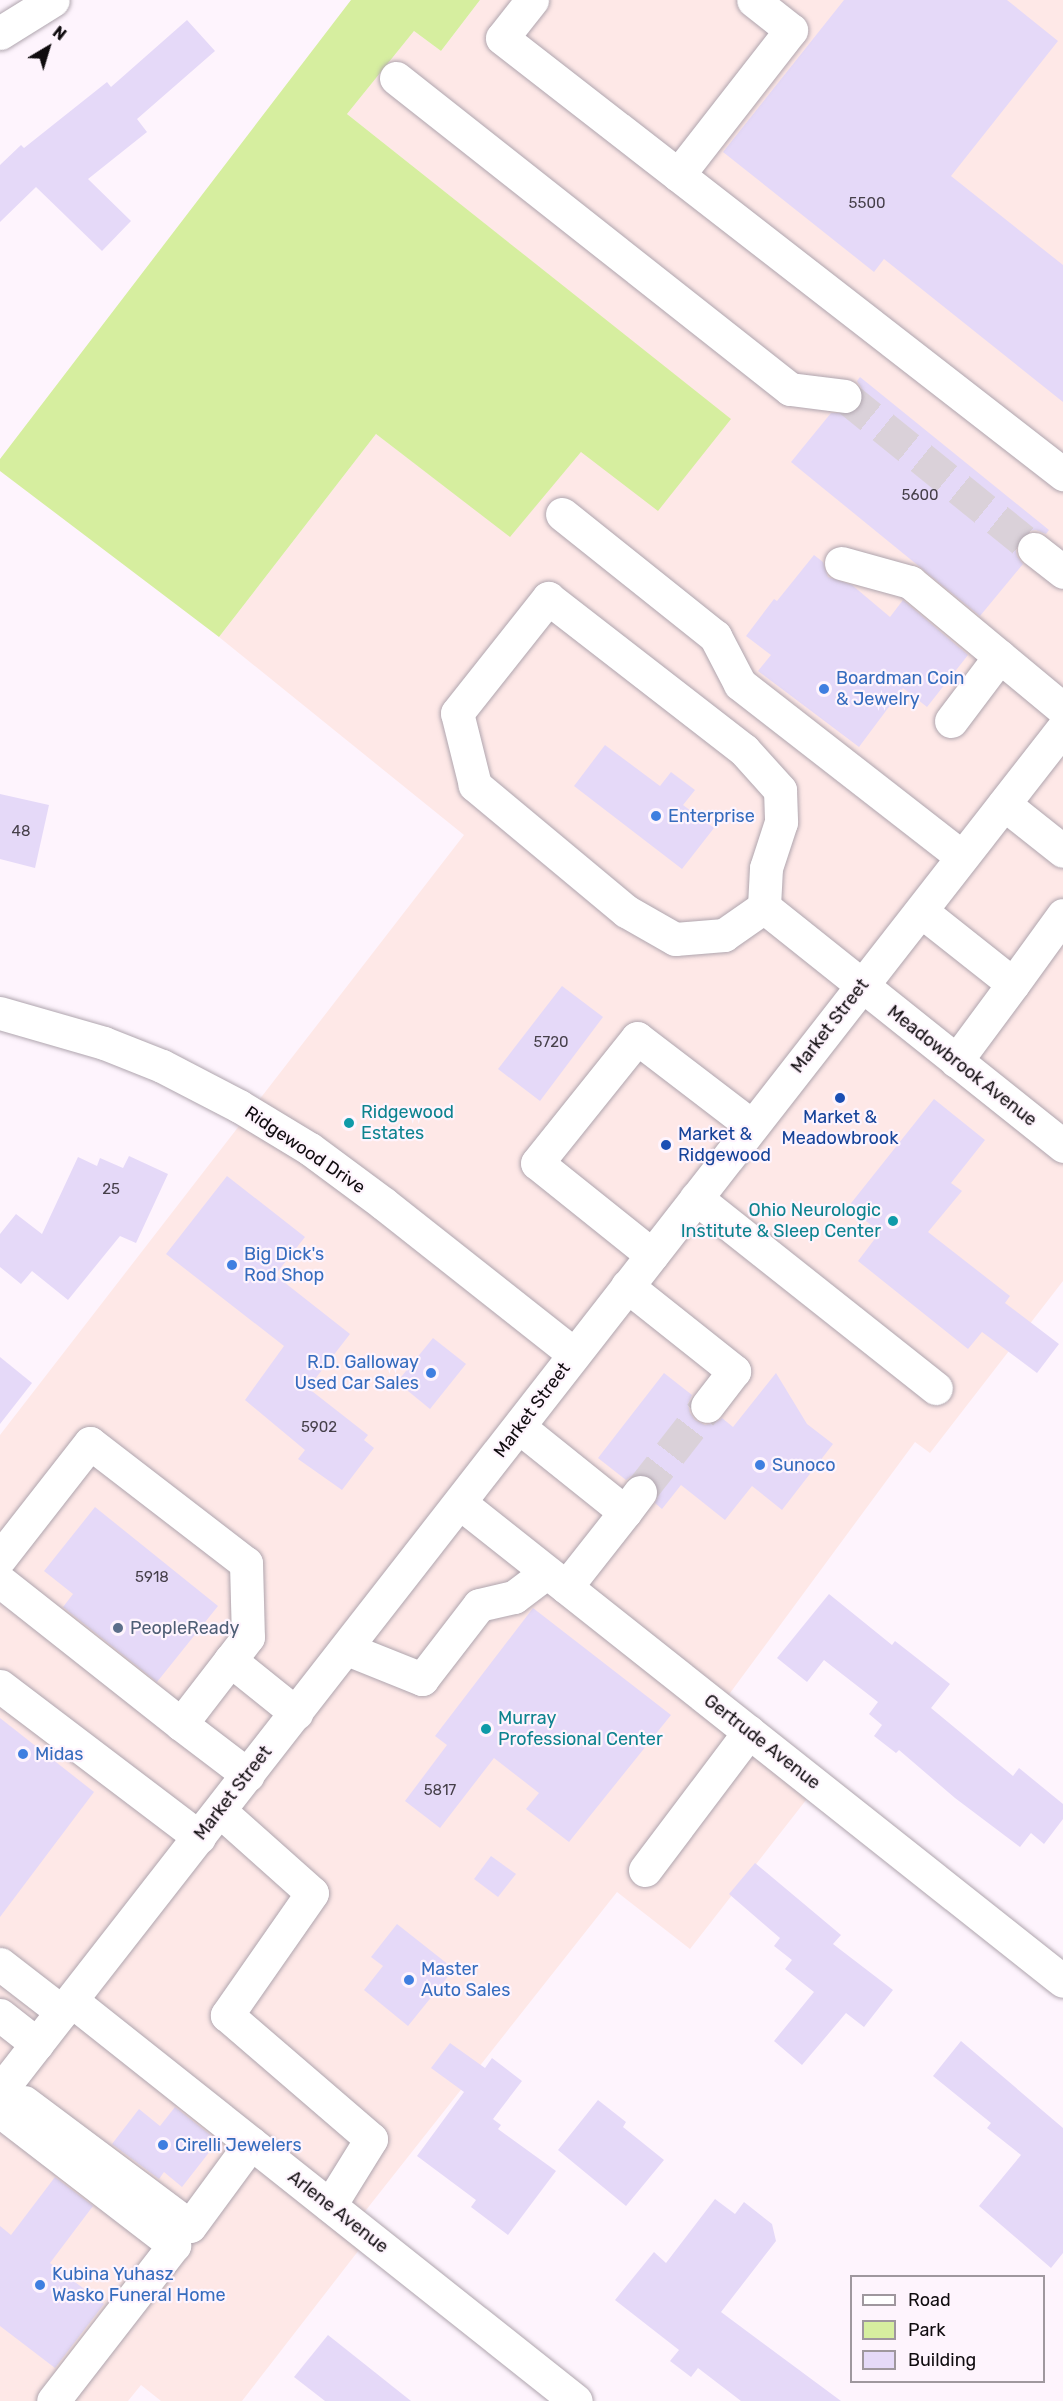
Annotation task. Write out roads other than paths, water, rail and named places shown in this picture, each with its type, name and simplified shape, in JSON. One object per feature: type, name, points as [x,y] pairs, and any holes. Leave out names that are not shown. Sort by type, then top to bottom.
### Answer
[{"type":"street","points":[[0,33],[53,0]]},
{"type":"street","points":[[532,0],[502,38],[1063,474]]},
{"type":"street","points":[[678,175],[791,30],[753,0]]},
{"type":"street","points":[[396,78],[790,389],[845,396]]},
{"type":"street","points":[[562,514],[715,636],[740,684],[962,857]]},
{"type":"street","points":[[1034,549],[1063,572]]},
{"type":"street","points":[[841,563],[910,582],[1063,709]]},
{"type":"street","points":[[548,597],[744,750],[780,790],[782,822],[766,868],[764,907],[724,935],[675,939],[626,911],[476,785],[458,713],[548,597]]},
{"type":"street","points":[[951,721],[1000,657]]},
{"type":"street","name":"Market Street","points":[[1,2096],[37,2044],[962,857],[1004,804],[1058,744]]},
{"type":"street","points":[[1004,804],[1063,851]]},
{"type":"street","name":"Meadowbrook Avenue","points":[[764,907],[861,987],[1063,1146]]},
{"type":"street","points":[[921,911],[1012,984]]},
{"type":"street","points":[[956,1061],[1063,915]]},
{"type":"street","name":"Ridgewood Drive","points":[[3,1019],[104,1043],[142,1058],[239,1106],[310,1149],[375,1197],[574,1354]]},
{"type":"street","points":[[652,1255],[537,1163],[637,1038],[752,1126]]},
{"type":"street","points":[[696,1198],[936,1388]]},
{"type":"street","points":[[627,1286],[734,1371],[707,1406]]},
{"type":"street","points":[[346,1648],[422,1679],[479,1605],[514,1597],[556,1580],[633,1502],[519,1427]]},
{"type":"street","points":[[0,1558],[90,1443],[246,1563],[248,1637],[181,1724]]},
{"type":"street","name":"Gertrude Avenue","points":[[460,1503],[1063,1982]]},
{"type":"street","points":[[0,1581],[248,1775]]},
{"type":"street","points":[[230,1660],[297,1713]]},
{"type":"street","points":[[0,1686],[199,1837]]},
{"type":"street","points":[[645,1870],[748,1732]]},
{"type":"street","points":[[220,1811],[312,1893],[227,2015],[371,2139],[330,2205]]},
{"type":"street","name":"Arlene Avenue","points":[[0,1964],[67,2006],[251,2143],[576,2401]]},
{"type":"street","points":[[0,2014],[37,2044]]},
{"type":"street","points":[[1,2096],[190,2226],[251,2143]]},
{"type":"street","points":[[1,2096],[174,2245],[53,2401]]},
{"type":"tunnel","points":[[845,396],[1034,549]]},
{"type":"tunnel","points":[[640,1492],[707,1406]]},
{"type":"place","name":"Boardman Coin & Jewelry","points":[[824,689]]},
{"type":"place","name":"Enterprise","points":[[656,816]]},
{"type":"place","name":"Market & Meadowbrook","points":[[840,1098]]},
{"type":"place","name":"Ridgewood Estates","points":[[349,1123]]},
{"type":"place","name":"Market & Ridgewood","points":[[666,1145]]},
{"type":"place","name":"Ohio Neurologic Institute & Sleep Center","points":[[893,1221]]},
{"type":"place","name":"Big Dick's Rod Shop","points":[[232,1265]]},
{"type":"place","name":"R.D. Galloway Used Car Sales","points":[[431,1373]]},
{"type":"place","name":"Sunoco","points":[[760,1465]]},
{"type":"place","name":"PeopleReady","points":[[118,1628]]},
{"type":"place","name":"Murray Professional Center","points":[[486,1729]]},
{"type":"place","name":"Midas","points":[[23,1754]]},
{"type":"place","name":"Master Auto Sales","points":[[409,1980]]},
{"type":"place","name":"Cirelli Jewelers","points":[[163,2145]]},
{"type":"place","name":"Kubina Yuhasz Wasko Funeral Home","points":[[40,2285]]}]
